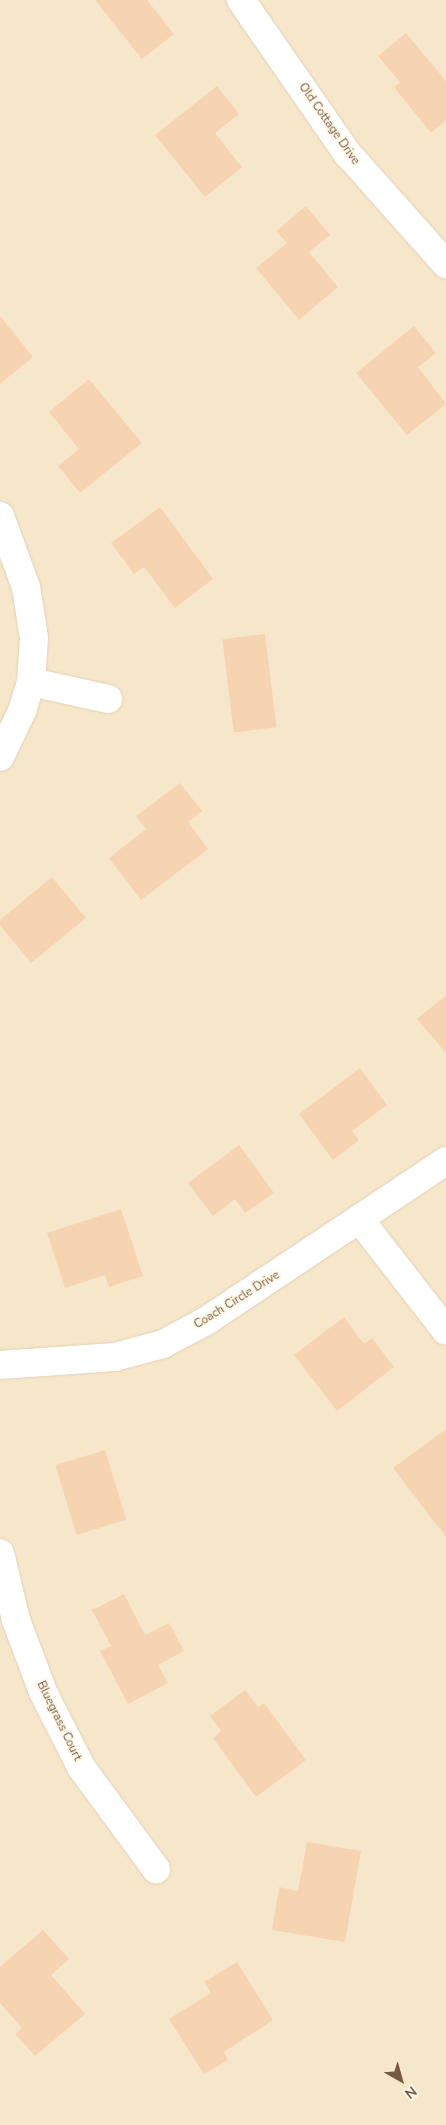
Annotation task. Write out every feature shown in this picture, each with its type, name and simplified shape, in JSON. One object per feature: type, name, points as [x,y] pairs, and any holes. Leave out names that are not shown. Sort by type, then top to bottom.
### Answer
[{"type":"street","name":"Old Cottage Drive","points":[[241,0],[347,153],[446,264]]},
{"type":"street","points":[[0,516],[26,587],[34,638],[31,682],[23,709],[0,757]]},
{"type":"street","points":[[31,682],[108,699]]},
{"type":"street","name":"Coach Circle Drive","points":[[0,1366],[115,1357],[163,1344],[206,1321],[446,1161]]},
{"type":"street","points":[[360,1220],[446,1331]]},
{"type":"street","name":"Bluegrass Court","points":[[0,1553],[16,1620],[43,1692],[81,1767],[156,1869]]},
{"type":"shaded area","points":[[0,0],[446,0],[446,2125],[0,2125]]},
{"type":"building","points":[[95,0],[147,0],[174,34],[142,59]]},
{"type":"building","points":[[406,33],[446,81],[446,120],[431,133],[394,87],[400,82],[378,56]]},
{"type":"building","points":[[217,86],[239,114],[215,133],[242,167],[205,197],[155,135]]},
{"type":"building","points":[[306,206],[330,235],[309,252],[338,287],[299,320],[256,268],[287,243],[276,231]]},
{"type":"building","points":[[0,316],[33,357],[0,384]]},
{"type":"building","points":[[414,326],[436,353],[418,367],[446,404],[407,435],[356,373]]},
{"type":"building","points":[[89,379],[142,443],[80,493],[58,466],[79,449],[49,412]]},
{"type":"building","points":[[160,507],[213,579],[175,608],[144,567],[134,574],[111,543]]},
{"type":"building","points":[[265,634],[276,727],[234,733],[222,639]]},
{"type":"building","points":[[180,783],[202,811],[188,822],[208,849],[141,900],[109,858],[146,829],[136,816]]},
{"type":"building","points":[[52,877],[86,918],[31,963],[0,925],[0,920]]},
{"type":"building","points":[[446,995],[446,1053],[417,1019]]},
{"type":"building","points":[[360,1068],[387,1105],[352,1131],[359,1140],[333,1160],[299,1114]]},
{"type":"building","points":[[239,1145],[274,1193],[245,1213],[235,1199],[213,1216],[188,1183]]},
{"type":"building","points":[[121,1209],[143,1276],[109,1287],[105,1275],[65,1288],[47,1233]]},
{"type":"building","points":[[344,1317],[364,1344],[372,1338],[394,1367],[337,1411],[294,1355]]},
{"type":"building","points":[[446,1429],[446,1537],[393,1468]]},
{"type":"building","points":[[105,1450],[126,1520],[77,1535],[55,1465]]},
{"type":"building","points":[[124,1594],[145,1635],[169,1623],[184,1651],[158,1665],[168,1683],[128,1704],[100,1651],[111,1646],[92,1610]]},
{"type":"building","points":[[245,1690],[258,1707],[264,1703],[306,1760],[256,1797],[213,1738],[221,1731],[210,1716]]},
{"type":"building","points":[[307,1842],[361,1851],[345,1942],[272,1930],[279,1887],[298,1891]]},
{"type":"building","points":[[43,1930],[69,1959],[51,1975],[85,2014],[35,2056],[15,2034],[22,2028],[0,2003],[0,1967]]},
{"type":"building","points":[[237,1962],[273,2020],[224,2052],[228,2060],[204,2074],[169,2019],[211,1993],[204,1982]]}]
